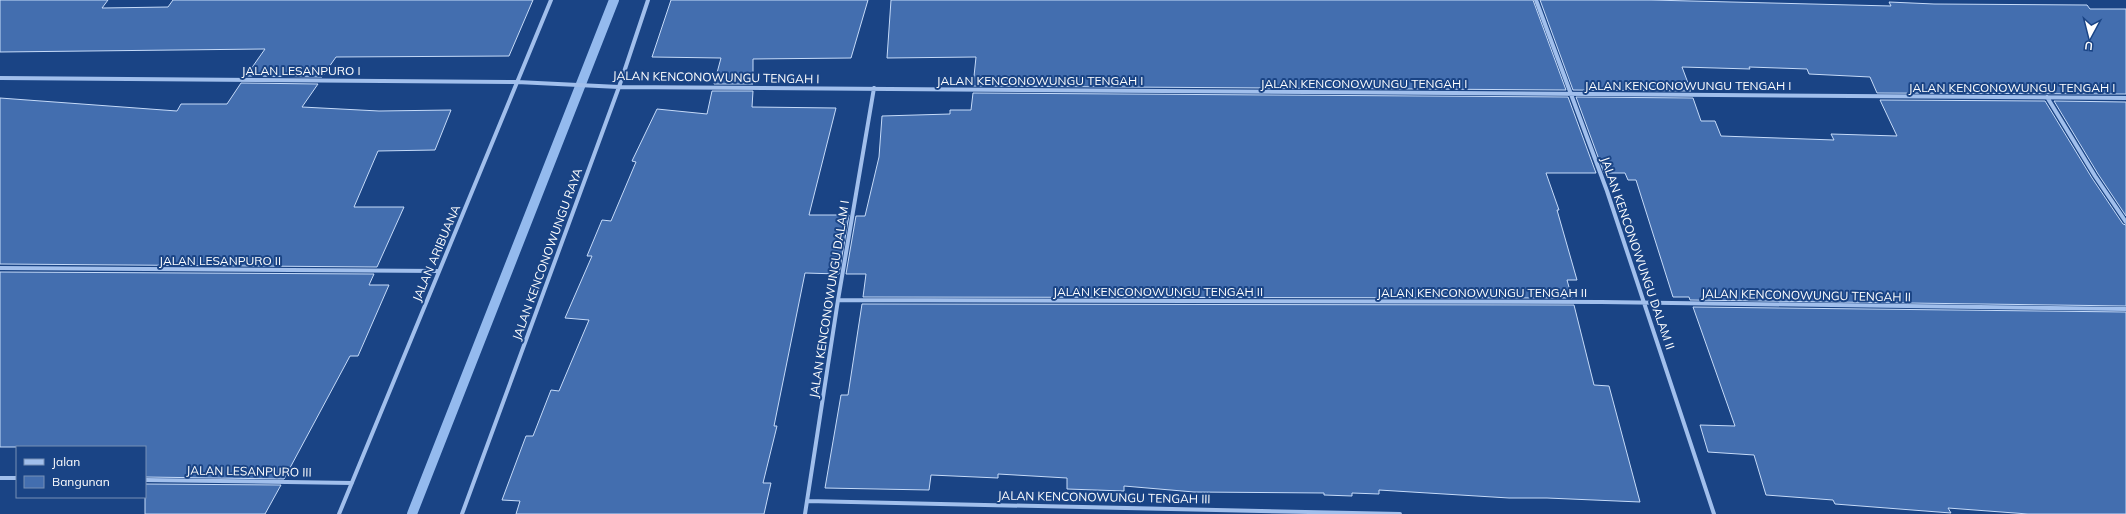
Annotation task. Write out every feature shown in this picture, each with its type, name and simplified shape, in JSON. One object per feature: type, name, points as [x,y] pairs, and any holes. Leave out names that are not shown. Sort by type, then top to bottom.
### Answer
[{"type":"street","name":"JALAN ARIBUANA","points":[[339,514],[551,0]]},
{"type":"street","name":"JALAN KENCONOWUNGU RAYA","points":[[462,514],[619,87],[648,0]]},
{"type":"street","name":"JALAN KENCONOWUNGU DALAM II","points":[[1536,0],[1573,94],[1646,303],[1714,514]]},
{"type":"street","name":"JALAN LESANPURO I","points":[[0,78],[517,82],[601,86]]},
{"type":"street","name":"JALAN KENCONOWUNGU TENGAH I","points":[[601,86],[2126,98]]},
{"type":"street","name":"JALAN KENCONOWUNGU DALAM I","points":[[805,514],[838,300],[874,88]]},
{"type":"street","points":[[2048,97],[2095,176],[2126,222]]},
{"type":"street","name":"JALAN LESANPURO II","points":[[0,268],[439,271]]},
{"type":"street","name":"JALAN KENCONOWUNGU TENGAH II","points":[[838,300],[1646,303],[2126,309]]},
{"type":"street","points":[[0,478],[16,478]]},
{"type":"street","name":"JALAN LESANPURO III","points":[[146,480],[352,483]]},
{"type":"street","name":"JALAN KENCONOWUNGU TENGAH III","points":[[807,501],[1400,514]]},
{"type":"building","points":[[0,0],[108,0],[102,8],[168,7],[173,0],[533,0],[509,56],[336,57],[322,77],[246,76],[265,49],[0,52]]},
{"type":"building","points":[[671,0],[868,0],[851,58],[753,59],[753,84],[714,84],[721,58],[652,57]]},
{"type":"building","points":[[891,0],[1533,0],[1566,90],[973,86],[976,57],[887,58]]},
{"type":"building","points":[[1540,0],[1651,0],[1891,6],[1889,2],[1934,4],[2087,5],[2090,9],[2126,9],[2126,94],[1877,93],[1870,77],[1809,74],[1807,69],[1749,67],[1750,69],[1682,67],[1691,91],[1573,90]]},
{"type":"building","points":[[241,83],[318,84],[302,107],[379,111],[451,110],[435,150],[378,151],[354,207],[404,207],[377,267],[0,264],[0,98],[177,111],[181,104],[227,104]]},
{"type":"building","points":[[712,91],[753,91],[752,107],[836,108],[809,215],[849,215],[839,274],[805,273],[774,426],[777,426],[763,483],[771,483],[764,514],[516,514],[520,501],[502,500],[526,436],[533,436],[551,390],[559,391],[589,320],[565,318],[592,256],[587,256],[602,220],[611,221],[636,162],[632,161],[657,109],[707,114]]},
{"type":"building","points":[[973,93],[1568,97],[1596,173],[1546,173],[1559,210],[1557,210],[1577,280],[1567,280],[1572,298],[863,297],[866,274],[846,274],[856,216],[865,216],[879,157],[882,116],[950,114],[950,110],[971,110]]},
{"type":"building","points":[[1576,97],[1693,98],[1701,121],[1715,121],[1721,136],[1834,140],[1831,134],[1897,136],[1880,100],[2045,101],[2092,178],[2123,224],[2126,225],[2126,306],[1690,300],[1689,297],[1673,297],[1636,180],[1628,180],[1625,173],[1604,173]]},
{"type":"building","points":[[2054,101],[2126,102],[2126,216],[2098,174]]},
{"type":"building","points":[[0,272],[374,274],[369,285],[389,285],[358,356],[350,356],[284,479],[146,477],[146,446],[0,447]]},
{"type":"building","points":[[862,304],[1574,305],[1594,385],[1609,386],[1640,502],[1509,498],[1379,490],[1379,494],[1352,493],[1352,496],[1324,495],[1324,493],[1194,492],[1124,486],[1124,491],[1067,489],[1067,478],[998,474],[998,478],[931,475],[929,490],[825,488],[841,395],[848,395]]},
{"type":"building","points":[[1693,307],[2126,312],[2126,514],[2028,514],[1948,508],[1951,513],[1835,504],[1833,500],[1766,495],[1754,455],[1708,452],[1700,425],[1735,426]]},
{"type":"building","points":[[146,484],[281,485],[265,514],[145,514]]},
{"type":"waterway","points":[[412,514],[614,0]]}]
